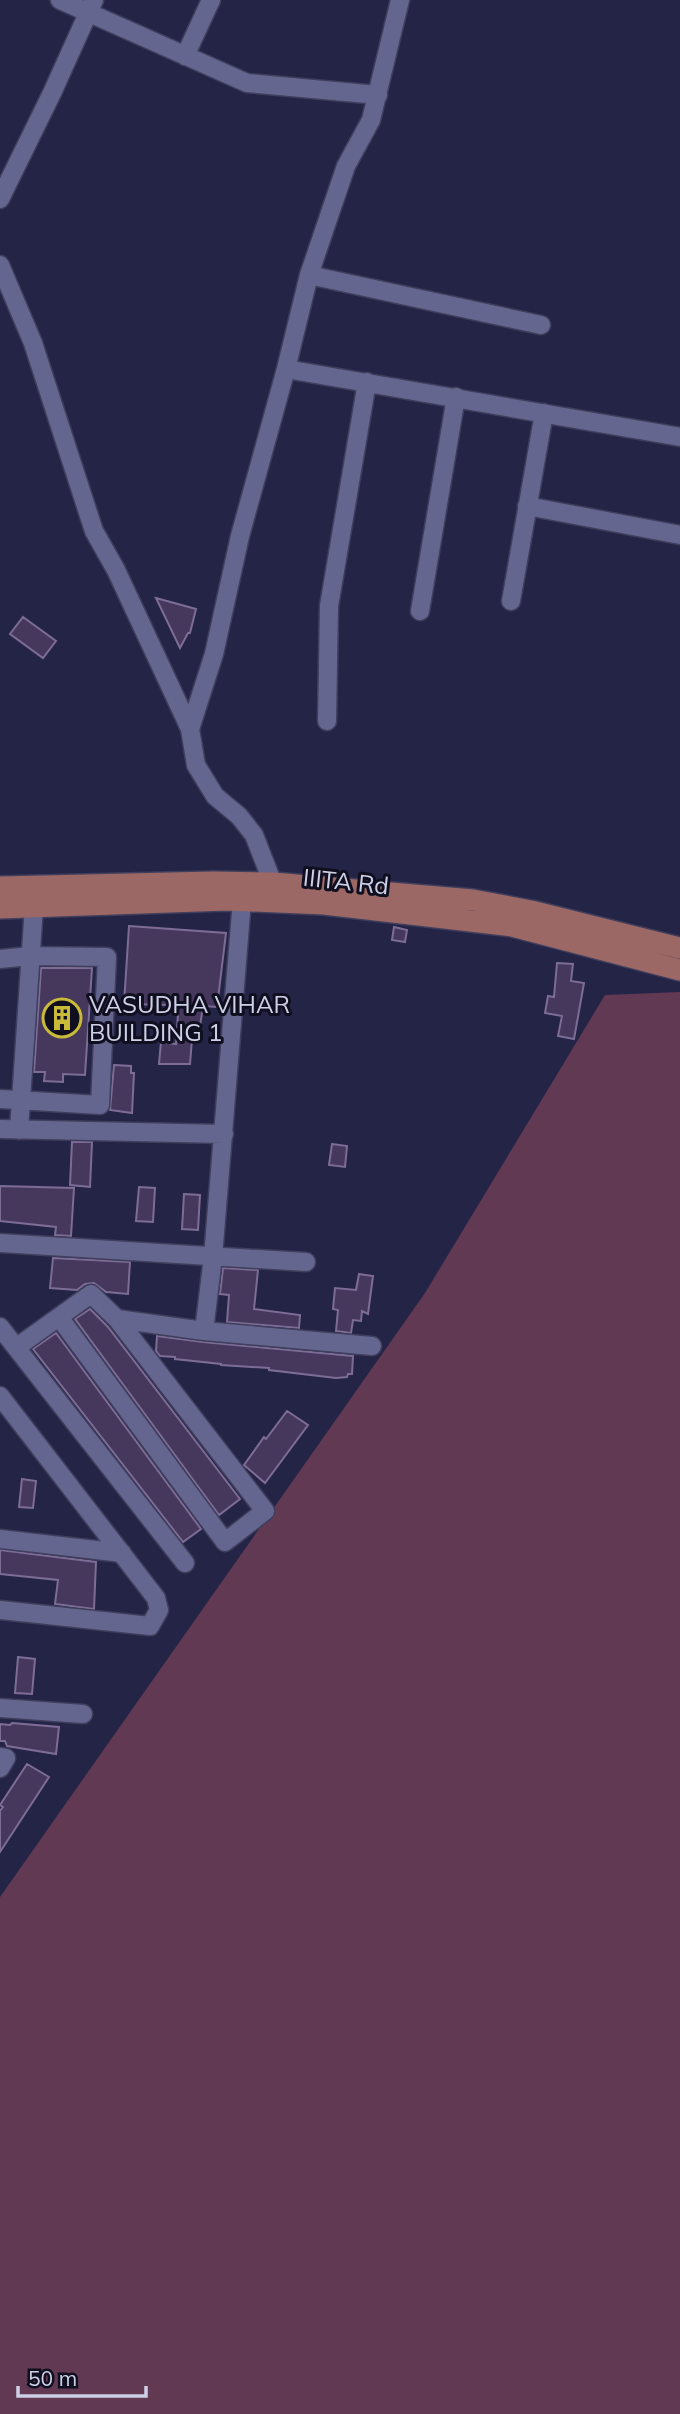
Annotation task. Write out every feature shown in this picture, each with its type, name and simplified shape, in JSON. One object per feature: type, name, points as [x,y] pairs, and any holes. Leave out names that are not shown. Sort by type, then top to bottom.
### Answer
[{"type":"main road","name":"IIITA Rd","points":[[0,887],[214,882],[276,892],[472,900],[680,970]]},
{"type":"main road","name":"IIITA Rd","points":[[0,908],[242,900],[276,892]]},
{"type":"main road","name":"IIITA Rd","points":[[549,926],[680,948]]},
{"type":"street","points":[[60,0],[91,7],[185,56],[247,83],[378,95]]},
{"type":"street","points":[[185,56],[211,0]]},
{"type":"street","points":[[190,729],[214,654],[240,536],[309,275],[346,166],[371,120],[400,0]]},
{"type":"street","points":[[0,199],[47,105],[91,7]]},
{"type":"street","points":[[0,265],[33,343],[94,531],[116,570],[190,729],[196,765],[215,796],[239,816],[254,835],[276,892]]},
{"type":"street","points":[[309,275],[541,325]]},
{"type":"street","points":[[286,369],[680,437]]},
{"type":"street","points":[[327,721],[329,606],[367,382]]},
{"type":"street","points":[[419,611],[456,397]]},
{"type":"street","points":[[511,601],[544,413]]},
{"type":"street","points":[[527,506],[680,535]]},
{"type":"street","points":[[204,1331],[224,1134],[242,900]]},
{"type":"street","points":[[19,1130],[34,906]]},
{"type":"street","points":[[0,959],[30,956],[107,957],[100,1105],[0,1099]]},
{"type":"street","points":[[0,1129],[224,1134]]},
{"type":"street","points":[[0,1243],[306,1262]]},
{"type":"street","points":[[16,1347],[91,1294],[117,1319],[265,1511],[225,1542],[59,1317]]},
{"type":"street","points":[[117,1319],[204,1331],[372,1346]]},
{"type":"street","points":[[0,1326],[185,1563]]},
{"type":"street","points":[[0,1396],[156,1598],[159,1610],[150,1626],[0,1610]]},
{"type":"street","points":[[0,1539],[122,1553]]},
{"type":"street","points":[[0,1708],[83,1714]]},
{"type":"street","points":[[0,1757],[6,1758],[0,1768]]},
{"type":"shaded area","points":[[680,992],[680,2414],[0,2414],[0,1897],[425,1293],[605,995]]},
{"type":"building","points":[[156,598],[196,609],[190,633],[180,648]]},
{"type":"building","points":[[23,617],[56,641],[43,658],[10,634]]},
{"type":"building","points":[[129,926],[226,933],[217,1007],[203,1006],[198,1040],[192,1039],[190,1064],[159,1064],[161,1042],[176,1044],[178,1014],[173,1013],[174,1005],[124,1004]]},
{"type":"building","points":[[394,927],[407,930],[405,942],[392,940]]},
{"type":"building","points":[[557,963],[573,964],[571,981],[584,983],[574,1039],[558,1036],[562,1016],[545,1013],[548,996],[554,997]]},
{"type":"building","name":"VASUDHA VIHAR BUILDING 1","points":[[41,968],[92,968],[85,1075],[63,1074],[63,1082],[44,1081],[45,1072],[34,1072]]},
{"type":"building","points":[[114,1065],[131,1066],[131,1073],[134,1073],[132,1113],[110,1110]]},
{"type":"building","points":[[72,1142],[92,1142],[90,1187],[70,1185]]},
{"type":"building","points":[[332,1144],[347,1146],[345,1167],[329,1165]]},
{"type":"building","points":[[0,1186],[74,1188],[71,1236],[55,1235],[56,1227],[0,1221]]},
{"type":"building","points":[[139,1187],[155,1188],[153,1222],[136,1221]]},
{"type":"building","points":[[184,1194],[200,1195],[198,1230],[182,1229]]},
{"type":"building","points":[[53,1258],[130,1262],[128,1294],[106,1292],[94,1283],[85,1284],[77,1290],[50,1288]]},
{"type":"building","points":[[223,1268],[258,1270],[254,1309],[300,1315],[299,1328],[227,1322],[229,1295],[220,1294]]},
{"type":"building","points":[[359,1274],[373,1276],[368,1314],[362,1311],[361,1321],[353,1320],[351,1333],[336,1331],[338,1310],[333,1309],[335,1288],[356,1290]]},
{"type":"building","points":[[90,1309],[108,1327],[240,1499],[219,1515],[75,1319]]},
{"type":"building","points":[[56,1333],[201,1529],[183,1542],[33,1349]]},
{"type":"building","points":[[157,1336],[353,1356],[352,1374],[336,1378],[175,1359],[160,1356],[156,1351]]},
{"type":"building","points":[[287,1411],[308,1425],[265,1483],[244,1465]]},
{"type":"building","points":[[22,1479],[36,1481],[33,1508],[19,1507]]},
{"type":"building","points":[[0,1550],[96,1562],[94,1609],[55,1604],[58,1580],[0,1574]]},
{"type":"building","points":[[18,1657],[35,1659],[32,1694],[15,1693]]},
{"type":"building","points":[[0,1724],[59,1727],[56,1754],[7,1746],[5,1741],[0,1741]]},
{"type":"building","points":[[27,1764],[49,1777],[0,1852],[0,1811],[3,1807],[0,1805]]},
{"type":"place","name":"VASUDHA VIHAR BUILDING 1","points":[[62,1018]]}]
